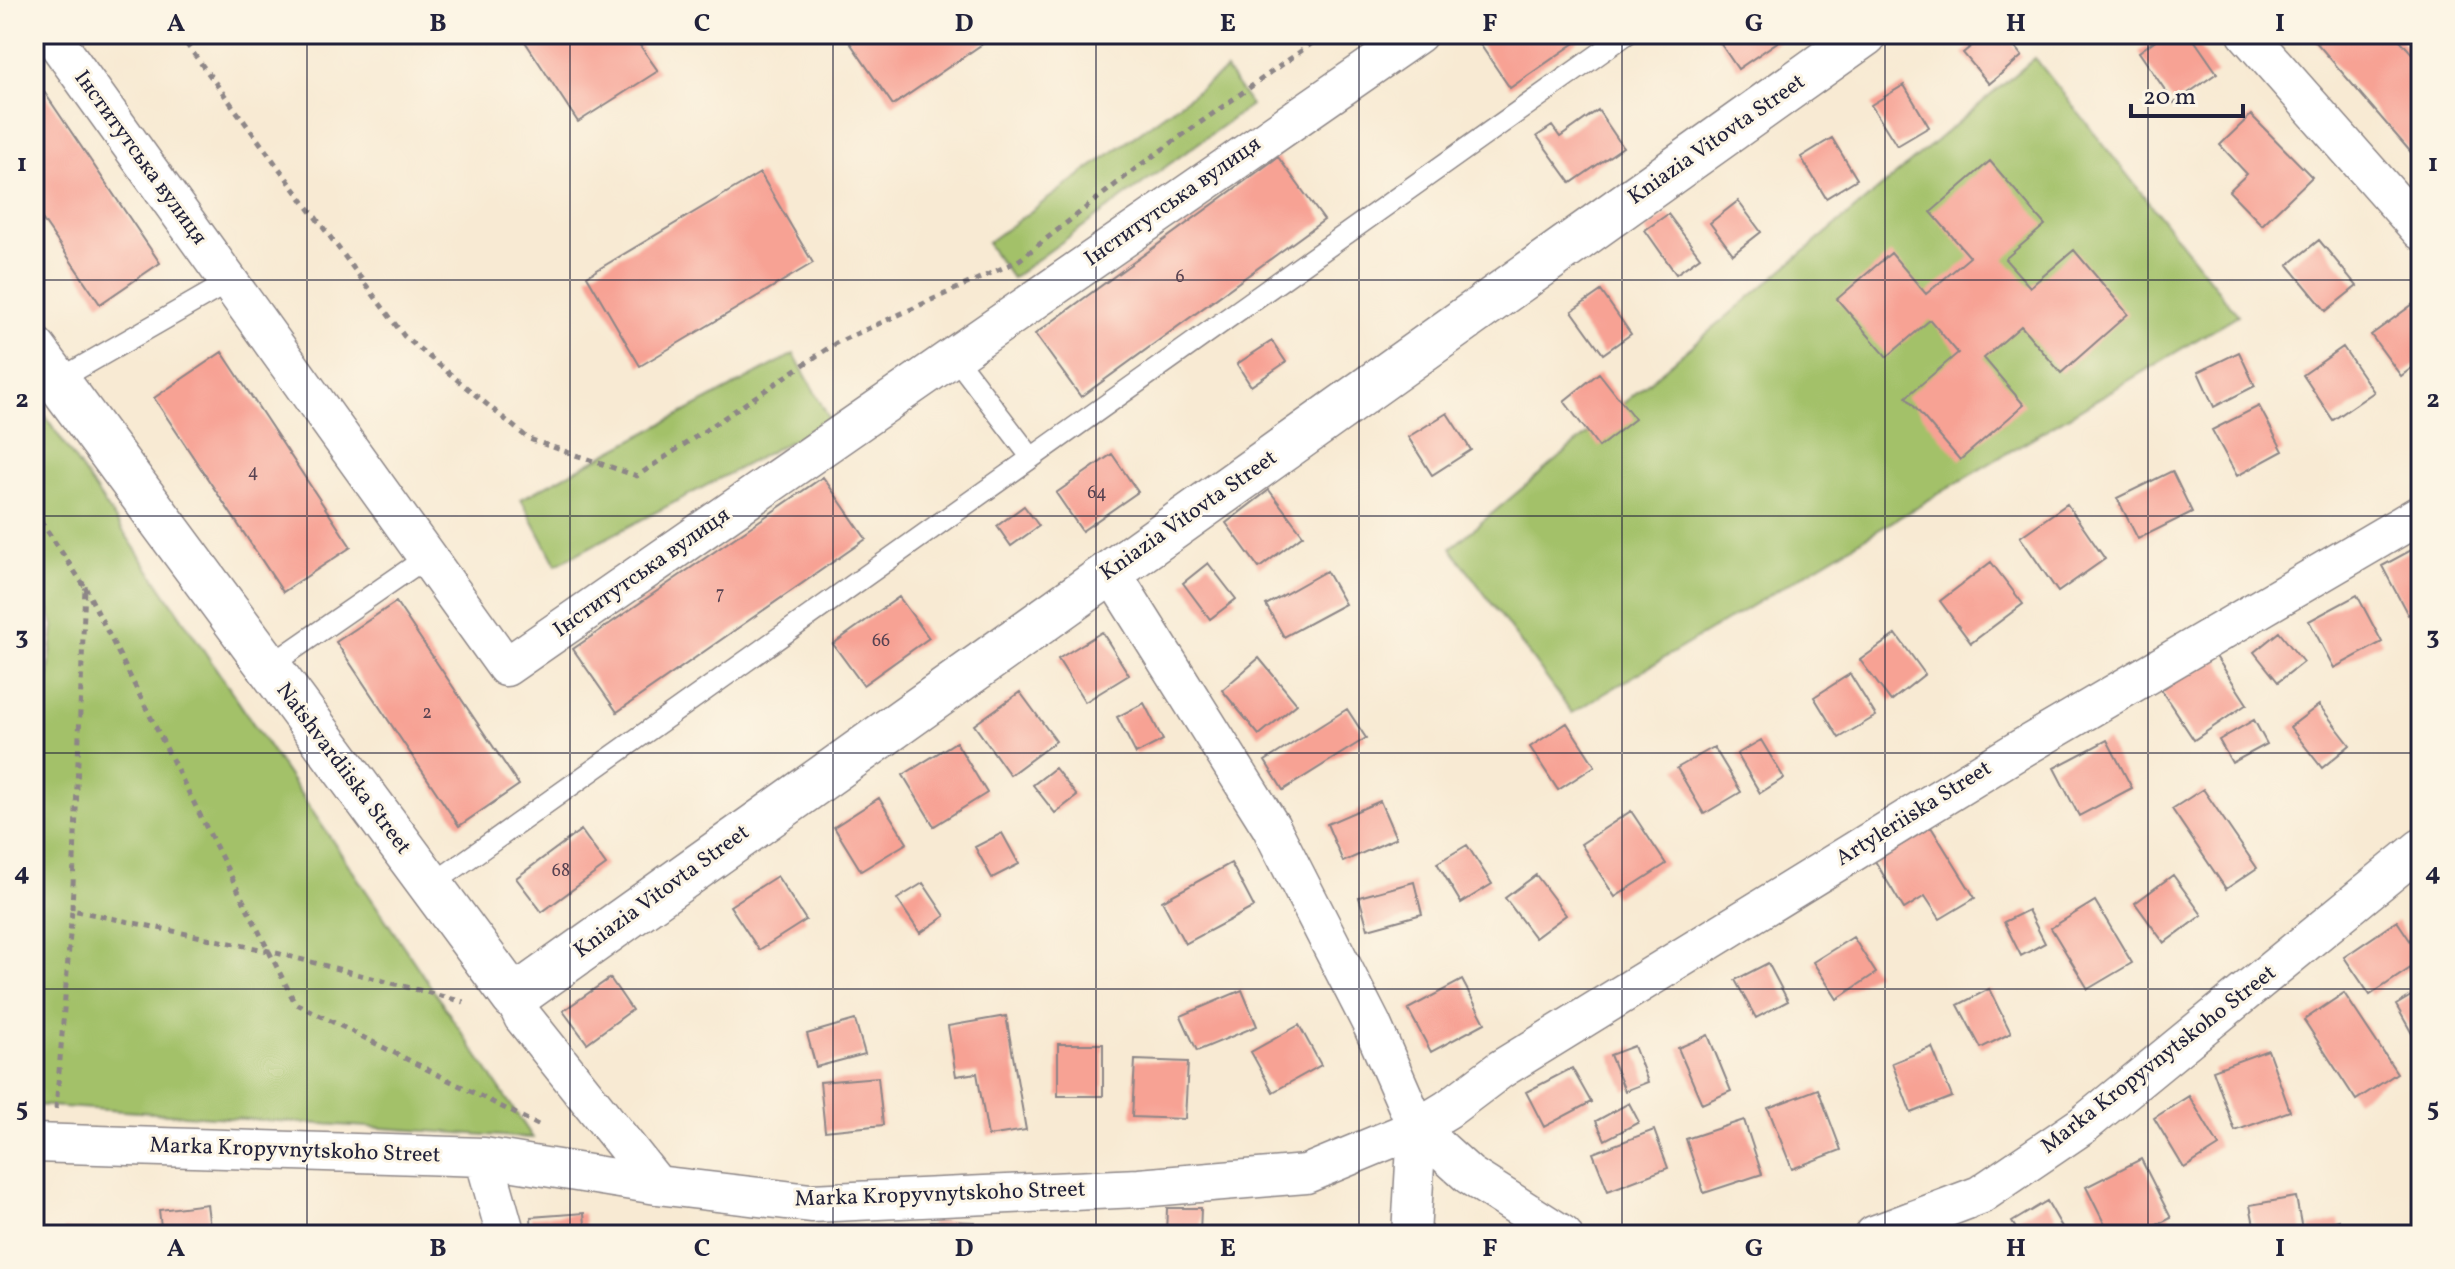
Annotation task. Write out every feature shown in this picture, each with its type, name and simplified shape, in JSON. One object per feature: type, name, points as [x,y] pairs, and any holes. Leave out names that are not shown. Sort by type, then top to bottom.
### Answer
[{"type":"street","name":"Інститутська вулиця","points":[[51,34],[506,667],[1418,34]]},
{"type":"street","name":"Kniazia Vitovta Street","points":[[518,1008],[1111,572],[1865,34]]},
{"type":"street","points":[[2247,34],[2421,231]]},
{"type":"street","name":"Natshvardiiska Street","points":[[41,374],[268,667],[518,1008],[657,1185]]},
{"type":"street","name":"Artyleriiska Street","points":[[1417,1128],[1501,1069],[2012,754],[2421,514]]},
{"type":"street","points":[[1111,572],[1271,827],[1372,1025],[1417,1128],[1469,1175],[1563,1235]]},
{"type":"street","name":"Marka Kropyvnytskoho Street","points":[[1874,1235],[1980,1195],[2083,1125],[2421,848]]},
{"type":"street","points":[[1411,1235],[1417,1128]]},
{"type":"street","name":"Marka Kropyvnytskoho Street","points":[[44,1143],[484,1157],[657,1185],[811,1203],[1139,1188],[1306,1174],[1417,1128]]},
{"type":"street","points":[[484,1157],[506,1235]]},
{"type":"lane","points":[[430,886],[1627,34]]},
{"type":"lane","points":[[41,374],[229,282]]},
{"type":"lane","points":[[954,356],[1031,457]]},
{"type":"lane","points":[[268,667],[427,557]]},
{"type":"path","points":[[179,34],[404,336],[529,439],[637,476],[836,343],[1018,261],[1139,166],[1325,34]]},
{"type":"path","points":[[34,511],[85,587],[295,1003],[545,1129]]},
{"type":"path","points":[[44,1143],[72,910],[85,587]]},
{"type":"path","points":[[72,910],[518,1008]]},
{"type":"green space","points":[[2035,58],[2238,315],[1572,713],[1451,548]]},
{"type":"green space","points":[[1226,70],[1251,105],[1012,278],[987,243]]},
{"type":"green space","points":[[794,354],[830,420],[556,565],[521,499]]},
{"type":"green space","points":[[34,399],[533,1138],[34,1105],[34,801],[54,626],[34,571]]},
{"type":"building","points":[[520,34],[632,34],[658,71],[578,122]]},
{"type":"building","points":[[844,34],[997,34],[893,105]]},
{"type":"building","points":[[1473,34],[1588,34],[1510,88]]},
{"type":"building","points":[[1714,34],[1789,34],[1738,69]]},
{"type":"building","points":[[1986,34],[2004,34],[2022,56],[1989,84],[1963,53]]},
{"type":"building","points":[[2164,34],[2190,34],[2217,73],[2174,103],[2139,52]]},
{"type":"building","points":[[2309,34],[2395,34],[2421,64],[2421,164]]},
{"type":"building","points":[[34,77],[160,263],[100,304],[34,207]]},
{"type":"building","points":[[1904,85],[1929,127],[1897,146],[1871,105]]},
{"type":"building","points":[[1598,110],[1623,147],[1571,183],[1537,136],[1552,126],[1560,137]]},
{"type":"building","points":[[2251,115],[2312,177],[2262,225],[2229,191],[2247,174],[2220,145]]},
{"type":"building","points":[[1832,138],[1857,179],[1826,198],[1801,157]]},
{"type":"building","points":[[1278,157],[1324,220],[1081,397],[1035,334]]},
{"type":"building","points":[[1990,161],[2045,225],[2005,259],[2030,287],[2074,250],[2128,314],[2061,373],[2021,326],[1984,358],[2024,405],[1960,460],[1906,397],[1958,353],[1930,320],[1887,357],[1837,299],[1891,253],[1926,294],[1970,257],[1931,212]]},
{"type":"building","points":[[760,173],[813,263],[640,366],[587,276]]},
{"type":"building","points":[[1738,201],[1761,232],[1733,254],[1710,223]]},
{"type":"building","points":[[1668,214],[1700,257],[1676,274],[1645,230]]},
{"type":"building","points":[[2319,240],[2357,286],[2326,311],[2288,265]]},
{"type":"building","points":[[1601,291],[1631,334],[1603,354],[1572,311]]},
{"type":"building","points":[[2416,302],[2421,309],[2421,361],[2401,376],[2371,335]]},
{"type":"building","points":[[1272,341],[1286,362],[1251,386],[1237,364]]},
{"type":"building","points":[[2343,347],[2374,392],[2333,420],[2303,375]]},
{"type":"building","points":[[222,352],[351,547],[283,592],[154,398]]},
{"type":"building","points":[[2239,352],[2255,386],[2214,407],[2198,372]]},
{"type":"building","points":[[1599,373],[1635,419],[1599,447],[1564,401]]},
{"type":"building","points":[[2259,406],[2283,451],[2237,476],[2212,430]]},
{"type":"building","points":[[1447,413],[1471,450],[1432,475],[1408,437]]},
{"type":"building","points":[[1112,454],[1138,492],[1082,531],[1056,493]]},
{"type":"building","points":[[2172,471],[2192,512],[2138,539],[2117,498]]},
{"type":"building","points":[[823,477],[866,539],[617,712],[573,649]]},
{"type":"building","points":[[1269,490],[1303,535],[1259,568],[1226,523]]},
{"type":"building","points":[[2067,504],[2105,559],[2058,592],[2020,537]]},
{"type":"building","points":[[1024,506],[1039,526],[1011,546],[997,526]]},
{"type":"building","points":[[2415,548],[2421,559],[2421,608],[2408,615],[2382,566]]},
{"type":"building","points":[[1991,562],[2023,604],[1971,643],[1940,601]]},
{"type":"building","points":[[1208,563],[1236,599],[1210,619],[1183,583]]},
{"type":"building","points":[[1326,571],[1345,604],[1284,637],[1266,605]]},
{"type":"building","points":[[2357,595],[2382,642],[2334,668],[2309,621]]},
{"type":"building","points":[[899,597],[929,638],[863,685],[833,644]]},
{"type":"building","points":[[396,602],[519,785],[459,826],[336,642]]},
{"type":"building","points":[[1102,632],[1129,675],[1085,702],[1058,659]]},
{"type":"building","points":[[2279,632],[2303,662],[2278,682],[2254,652]]},
{"type":"building","points":[[1896,634],[1925,674],[1891,701],[1860,660]]},
{"type":"building","points":[[2215,655],[2247,704],[2194,740],[2161,690]]},
{"type":"building","points":[[1259,658],[1297,704],[1259,735],[1222,690]]},
{"type":"building","points":[[1850,674],[1876,716],[1839,738],[1814,697]]},
{"type":"building","points":[[1020,692],[1056,741],[1010,775],[974,725]]},
{"type":"building","points":[[1144,703],[1163,740],[1136,754],[1117,717]]},
{"type":"building","points":[[2319,705],[2350,745],[2322,768],[2290,727]]},
{"type":"building","points":[[1347,709],[1366,738],[1283,790],[1265,761]]},
{"type":"building","points":[[2254,720],[2267,744],[2232,763],[2219,740]]},
{"type":"building","points":[[1567,723],[1595,766],[1558,790],[1530,747]]},
{"type":"building","points":[[1761,740],[1784,778],[1760,793],[1737,754]]},
{"type":"building","points":[[2107,740],[2132,788],[2079,816],[2054,768]]},
{"type":"building","points":[[956,742],[987,793],[934,826],[903,775]]},
{"type":"building","points":[[1714,747],[1741,792],[1704,814],[1677,768]]},
{"type":"building","points":[[1055,768],[1077,796],[1055,813],[1033,785]]},
{"type":"building","points":[[2203,789],[2257,868],[2226,889],[2172,809]]},
{"type":"building","points":[[879,798],[907,843],[861,871],[834,827]]},
{"type":"building","points":[[1380,801],[1396,838],[1343,862],[1327,824]]},
{"type":"building","points":[[1631,811],[1666,864],[1615,897],[1581,844]]},
{"type":"building","points":[[1931,827],[1975,898],[1940,919],[1925,896],[1904,909],[1875,861]]},
{"type":"building","points":[[581,830],[606,865],[542,912],[516,878]]},
{"type":"building","points":[[1002,833],[1019,864],[992,878],[975,847]]},
{"type":"building","points":[[1467,845],[1492,884],[1461,903],[1437,863]]},
{"type":"building","points":[[1231,863],[1254,907],[1185,944],[1162,901]]},
{"type":"building","points":[[1536,875],[1566,915],[1535,938],[1505,898]]},
{"type":"building","points":[[2173,875],[2202,915],[2164,943],[2135,903]]},
{"type":"building","points":[[777,876],[806,920],[759,950],[730,906]]},
{"type":"building","points":[[1414,882],[1422,914],[1368,929],[1359,897]]},
{"type":"building","points":[[923,883],[945,916],[920,933],[897,899]]},
{"type":"building","points":[[2095,901],[2132,963],[2088,989],[2051,928]]},
{"type":"building","points":[[2028,910],[2045,943],[2021,956],[2004,922]]},
{"type":"building","points":[[2397,921],[2421,961],[2370,995],[2344,957]]},
{"type":"building","points":[[1853,937],[1876,973],[1837,999],[1813,962]]},
{"type":"building","points":[[1768,963],[1788,1001],[1756,1018],[1735,980]]},
{"type":"building","points":[[610,978],[632,1010],[587,1043],[563,1011]]},
{"type":"building","points":[[1462,980],[1485,1023],[1431,1052],[1408,1009]]},
{"type":"building","points":[[1989,989],[2011,1033],[1981,1048],[1958,1005]]},
{"type":"building","points":[[1242,990],[1257,1026],[1197,1051],[1181,1016]]},
{"type":"building","points":[[2421,990],[2421,1035],[2415,1039],[2396,1005]]},
{"type":"building","points":[[2344,993],[2397,1073],[2356,1100],[2304,1020]]},
{"type":"building","points":[[1006,1016],[1026,1130],[988,1136],[977,1073],[956,1076],[948,1026]]},
{"type":"building","points":[[855,1020],[865,1054],[816,1067],[807,1034]]},
{"type":"building","points":[[1299,1025],[1321,1065],[1273,1092],[1251,1052]]},
{"type":"building","points":[[1708,1035],[1731,1091],[1702,1104],[1678,1048]]},
{"type":"building","points":[[1058,1044],[1103,1044],[1103,1096],[1058,1096]]},
{"type":"building","points":[[1634,1046],[1648,1082],[1625,1091],[1610,1055]]},
{"type":"building","points":[[1932,1047],[1952,1097],[1911,1113],[1892,1063]]},
{"type":"building","points":[[2268,1050],[2290,1111],[2235,1131],[2213,1070]]},
{"type":"building","points":[[1135,1060],[1188,1062],[1185,1119],[1132,1117]]},
{"type":"building","points":[[1572,1068],[1591,1102],[1544,1127],[1526,1092]]},
{"type":"building","points":[[878,1077],[883,1125],[825,1131],[820,1082]]},
{"type":"building","points":[[1818,1089],[1841,1150],[1792,1169],[1768,1108]]},
{"type":"building","points":[[2189,1096],[2219,1146],[2184,1168],[2154,1118]]},
{"type":"building","points":[[1629,1103],[1639,1122],[1605,1140],[1596,1121]]},
{"type":"building","points":[[1744,1120],[1762,1174],[1704,1193],[1686,1139]]},
{"type":"building","points":[[1654,1130],[1668,1168],[1608,1191],[1593,1153]]},
{"type":"building","points":[[2141,1159],[2171,1218],[2137,1235],[2110,1235],[2086,1187]]},
{"type":"building","points":[[2296,1197],[2303,1235],[2256,1235],[2250,1205]]},
{"type":"building","points":[[2047,1201],[2062,1227],[2048,1235],[2020,1235],[2012,1222]]},
{"type":"building","points":[[207,1204],[211,1235],[162,1235],[159,1210]]},
{"type":"building","points":[[1167,1208],[1201,1208],[1200,1235],[1166,1235]]},
{"type":"building","points":[[584,1213],[586,1235],[532,1235],[531,1217]]},
{"type":"building","points":[[2339,1220],[2342,1235],[2312,1235],[2310,1227]]},
{"type":"building","points":[[931,1221],[975,1222],[975,1235],[931,1235]]},
{"type":"building","points":[[64,1229],[120,1231],[120,1235],[64,1235]]},
{"type":"building","points":[[233,1229],[264,1233],[264,1235],[232,1235]]}]
